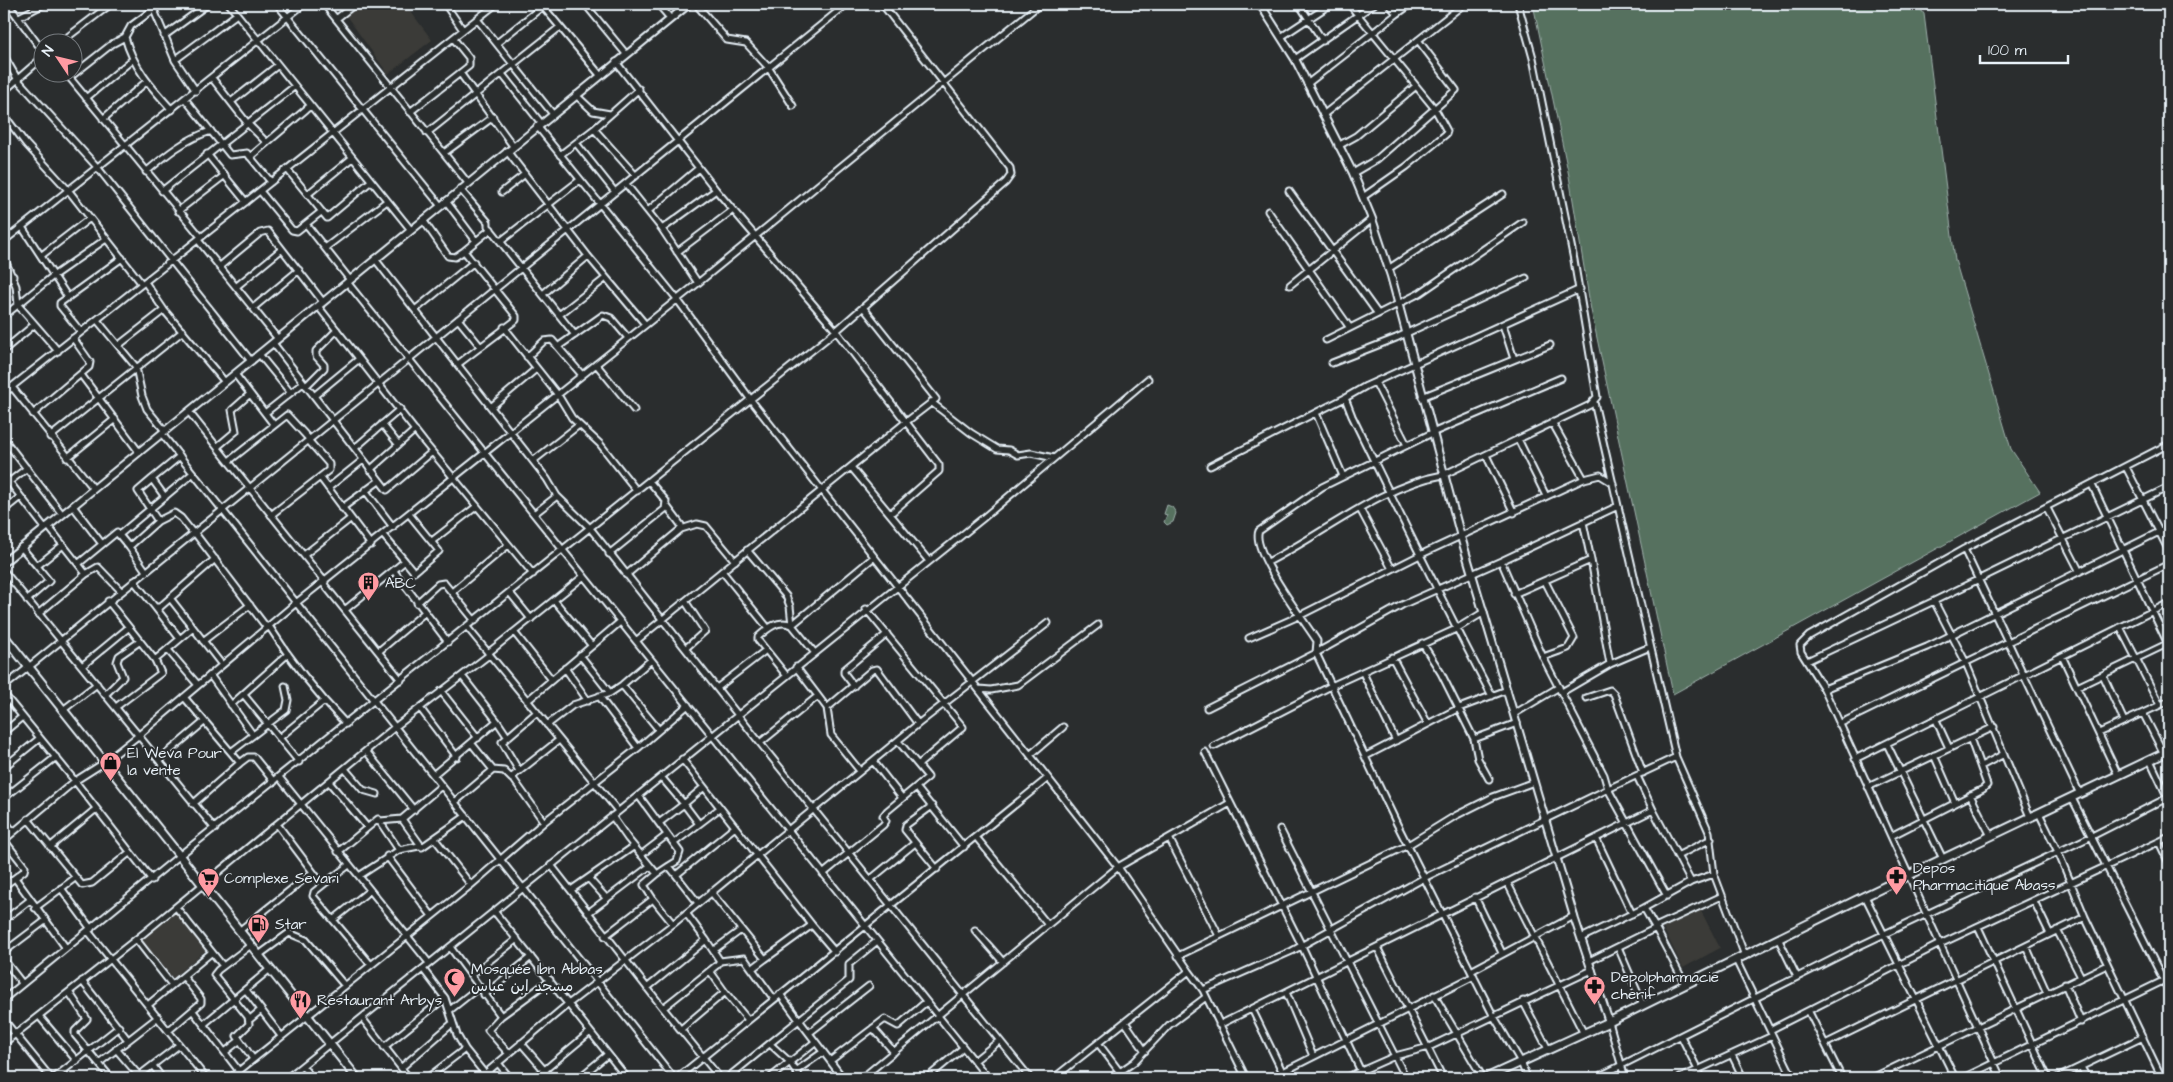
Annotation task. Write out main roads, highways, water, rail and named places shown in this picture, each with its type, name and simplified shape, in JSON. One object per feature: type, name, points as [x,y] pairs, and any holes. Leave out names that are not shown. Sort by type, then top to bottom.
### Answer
[{"type":"main road","points":[[4,636],[357,1078]]},
{"type":"main road","points":[[1485,1078],[1584,1034],[1684,984],[1780,940],[1865,896],[2166,753]]},
{"type":"place","name":"ABC","points":[[369,602]]},
{"type":"place","name":"El Weva Pour la vente","points":[[111,781]]},
{"type":"place","name":"Depos Pharmacitique Abass","points":[[1897,896]]},
{"type":"place","name":"Complexe Sevari","points":[[208,897]]},
{"type":"place","name":"Star","points":[[259,943]]},
{"type":"place","name":"Mosquée Ibn Abbas مسجد ابن عباس","points":[[455,997]]},
{"type":"place","name":"Depolpharmacie cherif","points":[[1595,1005]]},
{"type":"place","name":"Restaurant Arbys","points":[[301,1019]]}]
